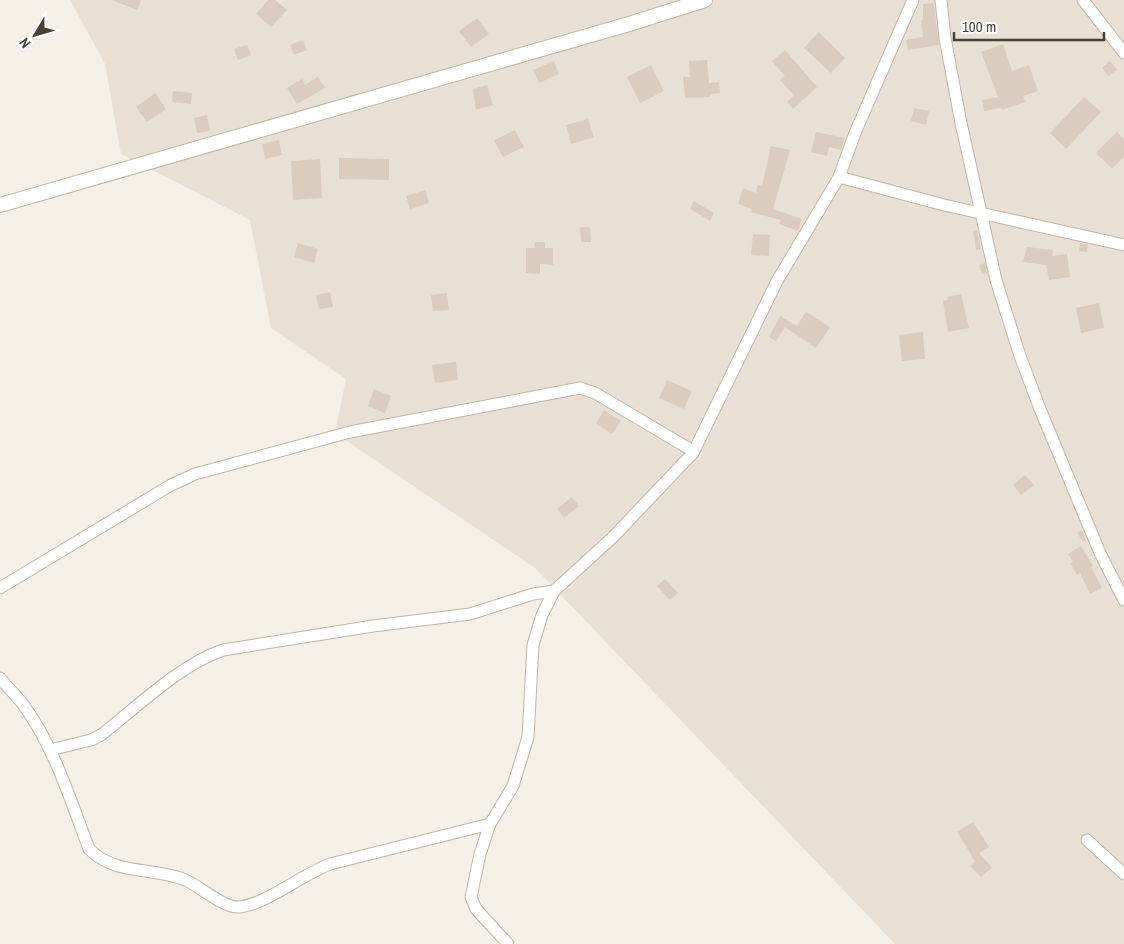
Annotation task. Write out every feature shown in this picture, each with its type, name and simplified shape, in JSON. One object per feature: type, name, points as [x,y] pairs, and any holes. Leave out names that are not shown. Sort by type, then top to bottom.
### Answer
[{"type":"street","points":[[0,205],[629,24],[705,0]]},
{"type":"street","points":[[508,944],[476,909],[471,897],[480,854],[490,824],[513,786],[528,737],[533,645],[542,615],[554,591],[620,530],[683,466],[694,451],[777,281],[838,178],[855,132],[913,0]]},
{"type":"street","points":[[941,0],[945,38],[961,123],[996,280],[1020,356],[1100,553],[1124,600]]},
{"type":"street","points":[[1083,0],[1124,53]]},
{"type":"street","points":[[838,178],[908,197],[1124,245]]},
{"type":"street","points":[[0,588],[184,478],[350,432],[580,388],[595,393],[694,451]]},
{"type":"street","points":[[50,750],[91,740],[102,734],[172,679],[208,655],[223,650],[373,626],[470,614],[534,594],[554,591]]},
{"type":"street","points":[[0,678],[25,708],[50,750],[89,849],[111,865],[178,877],[196,884],[232,907],[248,905],[315,869],[330,864],[490,824]]},
{"type":"street","points":[[1087,840],[1124,874]]},
{"type":"shaded area","points":[[70,0],[1124,0],[1124,944],[895,944],[535,568],[335,433],[346,379],[271,328],[250,220],[121,154],[105,64]]},
{"type":"building","points":[[112,0],[141,0],[137,10]]},
{"type":"building","points":[[268,0],[275,0],[287,10],[271,27],[256,14]]},
{"type":"building","points":[[934,3],[939,45],[908,50],[906,40],[923,37],[921,21],[923,20],[923,4]]},
{"type":"building","points":[[477,18],[489,34],[471,47],[459,31]]},
{"type":"building","points":[[819,32],[845,58],[831,73],[804,48]]},
{"type":"building","points":[[303,40],[307,50],[294,55],[290,45]]},
{"type":"building","points":[[1003,44],[1012,71],[1029,65],[1038,91],[1023,96],[1025,102],[1002,110],[1001,108],[984,111],[982,100],[998,97],[981,52]]},
{"type":"building","points":[[247,45],[251,55],[238,60],[234,49]]},
{"type":"building","points":[[785,50],[817,87],[793,109],[787,102],[794,95],[780,80],[785,76],[772,61]]},
{"type":"building","points":[[707,60],[709,83],[719,82],[720,93],[710,94],[710,97],[685,98],[683,77],[690,77],[689,61]]},
{"type":"building","points":[[554,61],[559,74],[539,83],[533,70]]},
{"type":"building","points":[[1110,61],[1117,70],[1108,76],[1102,68]]},
{"type":"building","points":[[651,65],[664,91],[640,103],[627,77]]},
{"type":"building","points":[[318,77],[325,88],[297,104],[287,88],[302,79],[305,85]]},
{"type":"building","points":[[487,85],[493,105],[476,110],[473,89]]},
{"type":"building","points":[[173,91],[192,93],[191,104],[172,102]]},
{"type":"building","points":[[155,93],[166,109],[147,122],[136,107]]},
{"type":"building","points":[[1084,97],[1101,112],[1066,149],[1050,133]]},
{"type":"building","points":[[914,108],[929,111],[926,125],[911,121]]},
{"type":"building","points":[[207,115],[210,131],[197,133],[194,118]]},
{"type":"building","points":[[588,119],[594,137],[571,144],[566,125]]},
{"type":"building","points":[[515,130],[524,147],[503,157],[494,140]]},
{"type":"building","points":[[816,132],[845,138],[841,150],[829,147],[827,156],[811,152]]},
{"type":"building","points":[[1117,132],[1124,139],[1124,157],[1112,169],[1096,153]]},
{"type":"building","points":[[279,140],[282,155],[265,159],[262,144]]},
{"type":"building","points":[[771,146],[790,150],[773,209],[802,219],[798,231],[779,224],[781,220],[751,212],[752,209],[738,204],[743,188],[756,193],[758,185],[762,186]]},
{"type":"building","points":[[339,158],[389,159],[389,180],[339,179]]},
{"type":"building","points":[[320,159],[322,198],[293,200],[291,161]]},
{"type":"building","points":[[425,190],[429,203],[410,209],[406,196]]},
{"type":"building","points":[[694,201],[714,213],[710,221],[690,209]]},
{"type":"building","points":[[580,227],[590,227],[591,242],[581,242]]},
{"type":"building","points":[[977,230],[981,249],[976,250],[973,231]]},
{"type":"building","points":[[753,234],[770,235],[769,256],[751,255]]},
{"type":"building","points":[[535,242],[545,242],[545,248],[553,248],[553,265],[540,264],[540,274],[526,273],[526,248],[534,248]]},
{"type":"building","points":[[298,243],[318,249],[314,263],[294,257]]},
{"type":"building","points":[[1080,243],[1088,245],[1087,252],[1079,251]]},
{"type":"building","points":[[1027,247],[1053,250],[1052,256],[1067,254],[1070,277],[1049,280],[1046,265],[1023,262]]},
{"type":"building","points":[[985,263],[987,273],[982,274],[979,265]]},
{"type":"building","points":[[330,292],[333,307],[319,309],[316,295]]},
{"type":"building","points":[[447,293],[449,310],[433,311],[431,295]]},
{"type":"building","points":[[961,294],[969,328],[948,332],[943,301],[948,300],[947,297]]},
{"type":"building","points":[[1099,303],[1104,328],[1081,333],[1076,308]]},
{"type":"building","points":[[806,312],[830,327],[816,348],[785,327],[776,341],[769,337],[780,316],[797,326]]},
{"type":"building","points":[[923,332],[925,359],[902,361],[899,335]]},
{"type":"building","points":[[456,362],[458,380],[435,383],[432,365]]},
{"type":"building","points":[[667,380],[692,391],[684,409],[659,398]]},
{"type":"building","points":[[374,389],[391,396],[385,413],[368,406]]},
{"type":"building","points":[[604,410],[621,421],[612,434],[596,423]]},
{"type":"building","points":[[1025,475],[1034,485],[1021,495],[1013,485]]},
{"type":"building","points":[[572,497],[579,506],[564,518],[557,509]]},
{"type":"building","points":[[1082,530],[1086,540],[1083,542],[1077,533]]},
{"type":"building","points":[[1081,546],[1093,566],[1091,567],[1102,588],[1090,594],[1080,573],[1077,575],[1070,563],[1073,562],[1068,554]]},
{"type":"building","points":[[665,579],[678,593],[670,600],[657,586]]},
{"type":"building","points":[[973,822],[989,847],[979,853],[992,868],[981,877],[970,866],[975,861],[957,832]]}]
